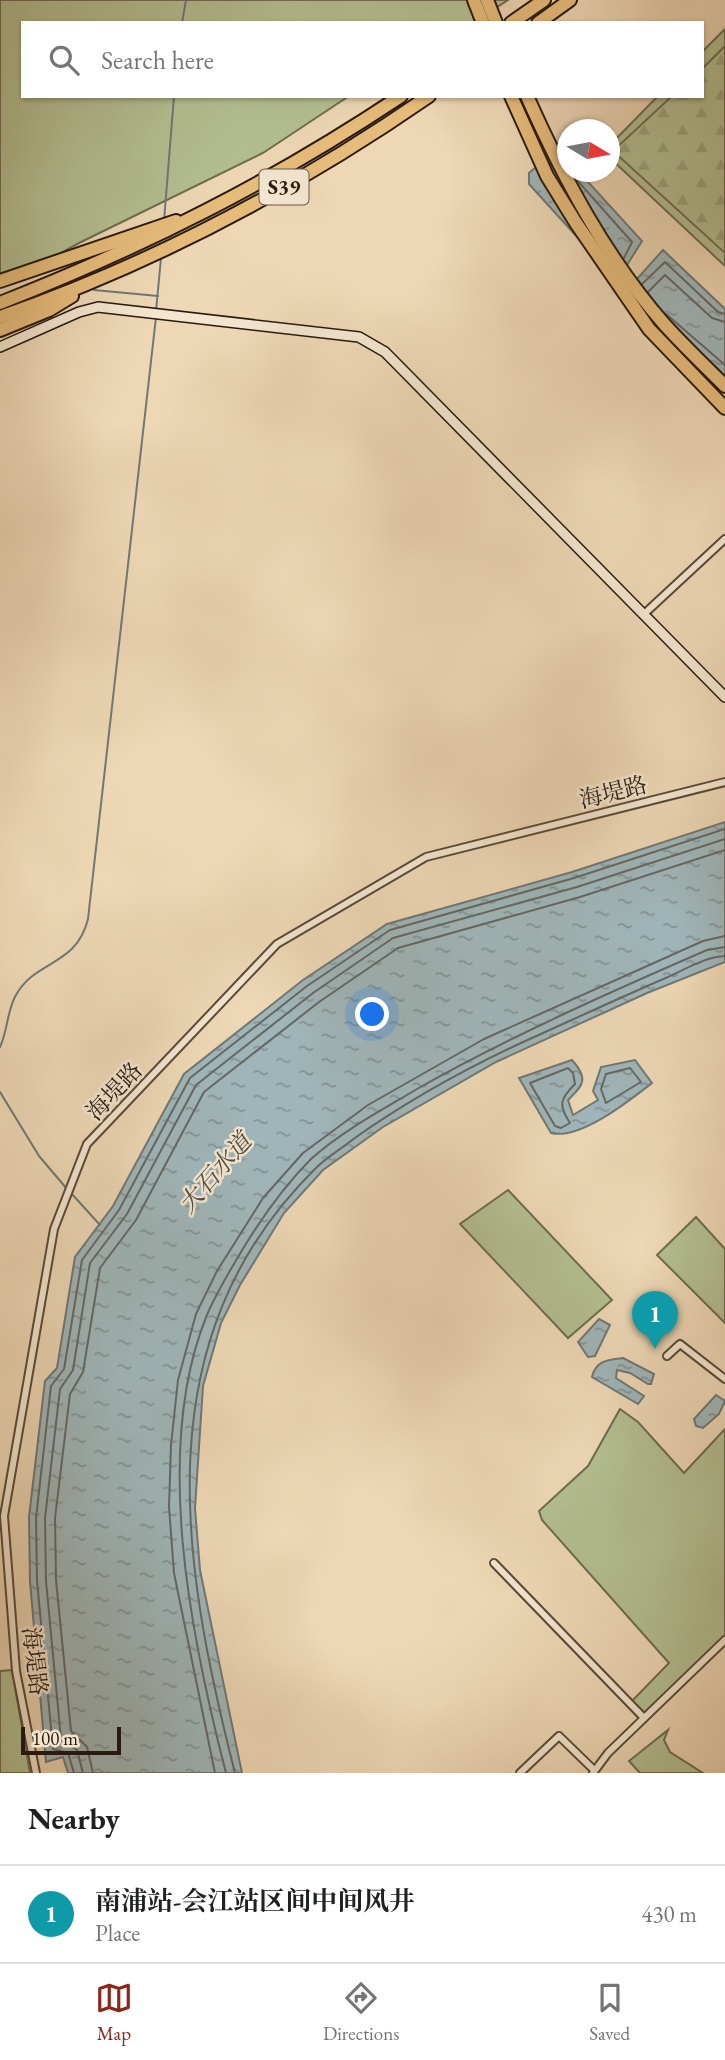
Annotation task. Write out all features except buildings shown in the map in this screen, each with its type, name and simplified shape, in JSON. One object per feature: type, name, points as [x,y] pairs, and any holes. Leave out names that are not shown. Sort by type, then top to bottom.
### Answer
[{"type":"highway","points":[[474,0],[481,21]]},
{"type":"highway","points":[[487,0],[495,21]]},
{"type":"highway","points":[[513,21],[544,0]]},
{"type":"highway","points":[[541,21],[570,0]]},
{"type":"highway","name":"S39","points":[[0,303],[153,240],[283,172],[398,98]]},
{"type":"highway","name":"S39","points":[[0,317],[149,258],[285,186],[426,98]]},
{"type":"highway","points":[[512,98],[547,176],[583,234],[649,329],[725,408]]},
{"type":"highway","points":[[528,98],[560,170],[588,217],[664,323],[725,386]]},
{"type":"highway","points":[[0,281],[222,204]]},
{"type":"highway","points":[[0,330],[50,310],[101,278]]},
{"type":"street","points":[[0,347],[79,312],[98,307],[359,337],[385,352],[725,697]]},
{"type":"street","points":[[643,615],[725,539]]},
{"type":"street","name":"海堤路","points":[[36,1773],[16,1671],[4,1516],[54,1230],[88,1144],[277,944],[426,857],[725,782]]},
{"type":"street","points":[[667,1356],[680,1344],[725,1379]]},
{"type":"street","points":[[494,1563],[644,1718]]},
{"type":"street","points":[[520,1773],[559,1736],[594,1771],[644,1718],[725,1640]]},
{"type":"green space","points":[[0,0],[508,0],[476,21],[21,21],[21,98],[346,98],[263,153],[79,243],[17,277],[0,274]]},
{"type":"green space","points":[[725,29],[725,266],[620,167],[620,135],[656,98],[704,98],[704,50]]},
{"type":"green space","points":[[725,46],[725,253],[620,157],[620,144],[670,98],[704,98],[704,67]]},
{"type":"green space","points":[[508,1190],[612,1300],[568,1338],[460,1224]]},
{"type":"green space","points":[[696,1217],[725,1249],[725,1323],[657,1255]]},
{"type":"green space","points":[[620,1409],[638,1422],[684,1473],[725,1429],[725,1641],[644,1718],[630,1703],[669,1663],[542,1520],[539,1511],[588,1466]]},
{"type":"green space","points":[[12,1670],[30,1773],[0,1773],[0,1671]]},
{"type":"green space","points":[[668,1730],[664,1740],[670,1752],[703,1773],[640,1773],[629,1761]]},
{"type":"water","points":[[557,151],[557,182],[588,182],[642,241],[627,265],[617,273],[588,249],[529,184],[529,173]]},
{"type":"water","points":[[663,250],[725,309],[725,386],[648,319],[626,291]]},
{"type":"water","name":"大石水道","points":[[725,822],[725,962],[647,993],[496,1062],[383,1127],[323,1170],[284,1213],[240,1285],[221,1323],[203,1386],[195,1508],[200,1570],[242,1773],[68,1773],[63,1757],[46,1762],[30,1582],[29,1517],[45,1381],[57,1368],[75,1257],[113,1206],[184,1074],[303,980],[387,924],[572,872]]},
{"type":"water","points":[[572,1060],[582,1078],[580,1086],[568,1100],[573,1115],[598,1100],[593,1091],[601,1067],[635,1060],[652,1083],[618,1109],[590,1125],[563,1134],[551,1133],[519,1078]]},
{"type":"water","points":[[599,1319],[610,1325],[595,1356],[588,1357],[578,1342]]},
{"type":"water","points":[[623,1358],[654,1374],[651,1384],[648,1384],[630,1373],[617,1370],[616,1378],[644,1396],[638,1404],[592,1377],[600,1364]]},
{"type":"water","points":[[716,1395],[725,1401],[719,1414],[703,1428],[696,1426],[694,1419]]},
{"type":"waterway","points":[[182,21],[186,0]]},
{"type":"waterway","points":[[164,221],[174,98]]},
{"type":"waterway","points":[[156,311],[161,258]]},
{"type":"waterway","points":[[94,290],[158,296]]},
{"type":"waterway","points":[[0,1047],[11,1007],[24,983],[65,955],[82,935],[88,919],[156,317]]},
{"type":"waterway","points":[[0,1092],[39,1156],[67,1189]]},
{"type":"waterway","points":[[71,1193],[100,1225]]},
{"type":"place","name":"南浦站-会江站区间中间风井","points":[[655,1349]]}]
